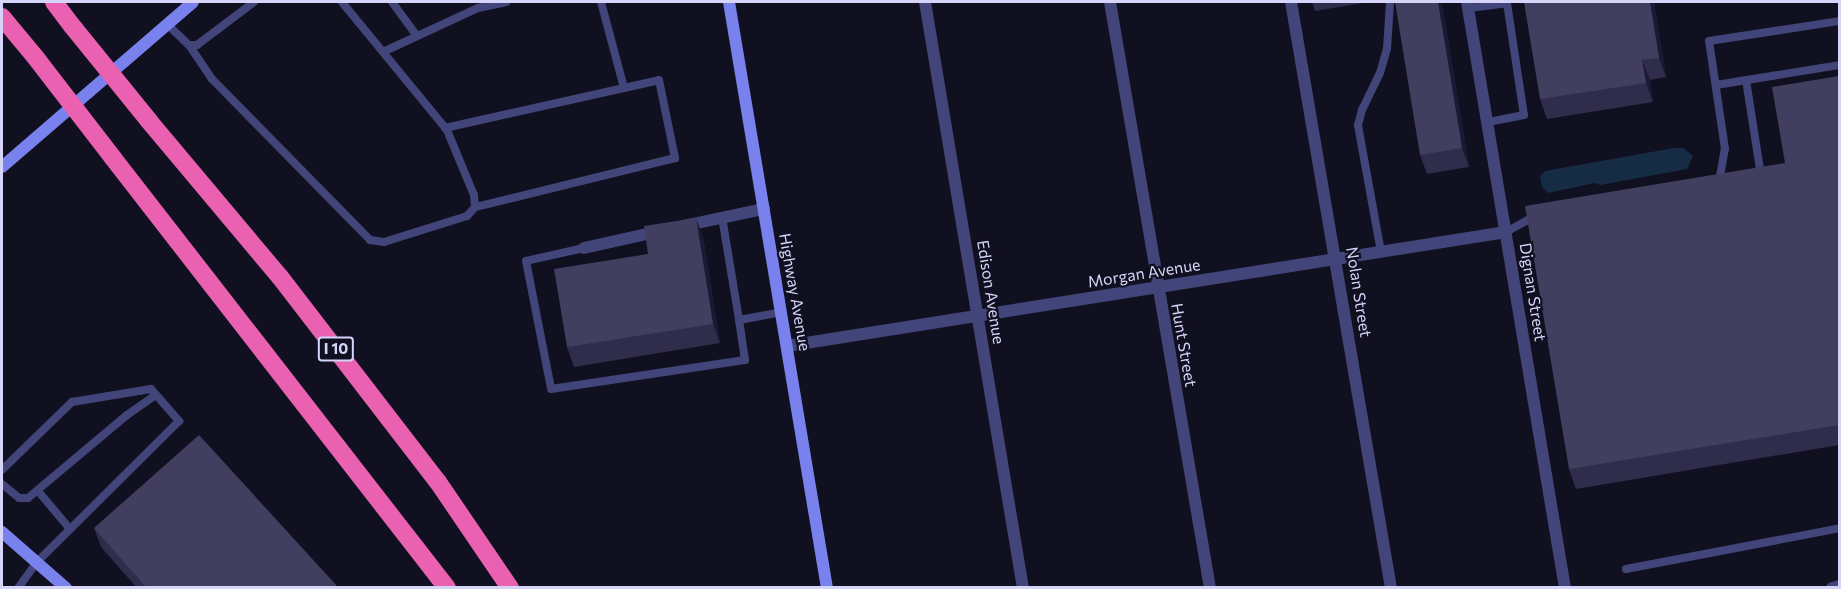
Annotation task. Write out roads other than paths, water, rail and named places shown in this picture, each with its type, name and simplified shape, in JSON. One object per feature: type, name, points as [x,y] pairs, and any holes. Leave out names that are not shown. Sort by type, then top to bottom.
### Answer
[{"type":"highway","name":"I 10","points":[[54,2],[149,121],[280,277],[438,482],[510,588]]},
{"type":"highway","points":[[2,17],[447,588]]},
{"type":"street","points":[[2,167],[193,2]]},
{"type":"street","name":"Highway Avenue","points":[[729,2],[827,588]]},
{"type":"street","name":"Edison Avenue","points":[[925,2],[1023,588]]},
{"type":"street","name":"Hunt Street","points":[[1110,2],[1210,588]]},
{"type":"street","name":"Nolan Street","points":[[1291,2],[1337,260],[1390,588]]},
{"type":"street","name":"Dignan Street","points":[[1468,5],[1565,588]]},
{"type":"street","points":[[584,248],[764,209]]},
{"type":"street","name":"Morgan Avenue","points":[[787,346],[1506,232]]},
{"type":"street","points":[[2,532],[66,588]]},
{"type":"street","points":[[1832,588],[1839,586]]},
{"type":"lane","points":[[189,45],[202,44],[254,2]]},
{"type":"lane","points":[[342,2],[385,51],[445,128],[474,195],[475,207]]},
{"type":"lane","points":[[392,2],[417,36]]},
{"type":"lane","points":[[385,51],[485,4],[506,2]]},
{"type":"lane","points":[[601,2],[624,88]]},
{"type":"lane","points":[[1382,252],[1358,125],[1362,110],[1380,73],[1387,49],[1390,2]]},
{"type":"lane","points":[[1468,5],[1507,2],[1524,115],[1488,122]]},
{"type":"lane","points":[[1718,184],[1725,149],[1709,41],[1839,21]]},
{"type":"lane","points":[[167,24],[189,45],[212,80],[370,240],[384,242],[468,216],[475,207],[675,158],[659,80],[445,128]]},
{"type":"lane","points":[[1716,85],[1839,65]]},
{"type":"lane","points":[[1746,80],[1762,179],[1753,180]]},
{"type":"lane","points":[[1506,232],[1528,220],[1551,216]]},
{"type":"lane","points":[[584,248],[526,261],[551,389],[745,360],[722,217]]},
{"type":"lane","points":[[739,320],[782,312]]},
{"type":"lane","points":[[2,470],[72,402],[151,389],[179,421],[37,562],[18,588]]},
{"type":"lane","points":[[2,484],[19,498],[28,498],[73,459],[156,395]]},
{"type":"lane","points":[[38,491],[70,529]]},
{"type":"lane","points":[[1626,569],[1839,528]]},
{"type":"water","points":[[1683,148],[1693,156],[1687,169],[1600,185],[1595,183],[1548,193],[1542,187],[1540,176],[1545,171]]}]
